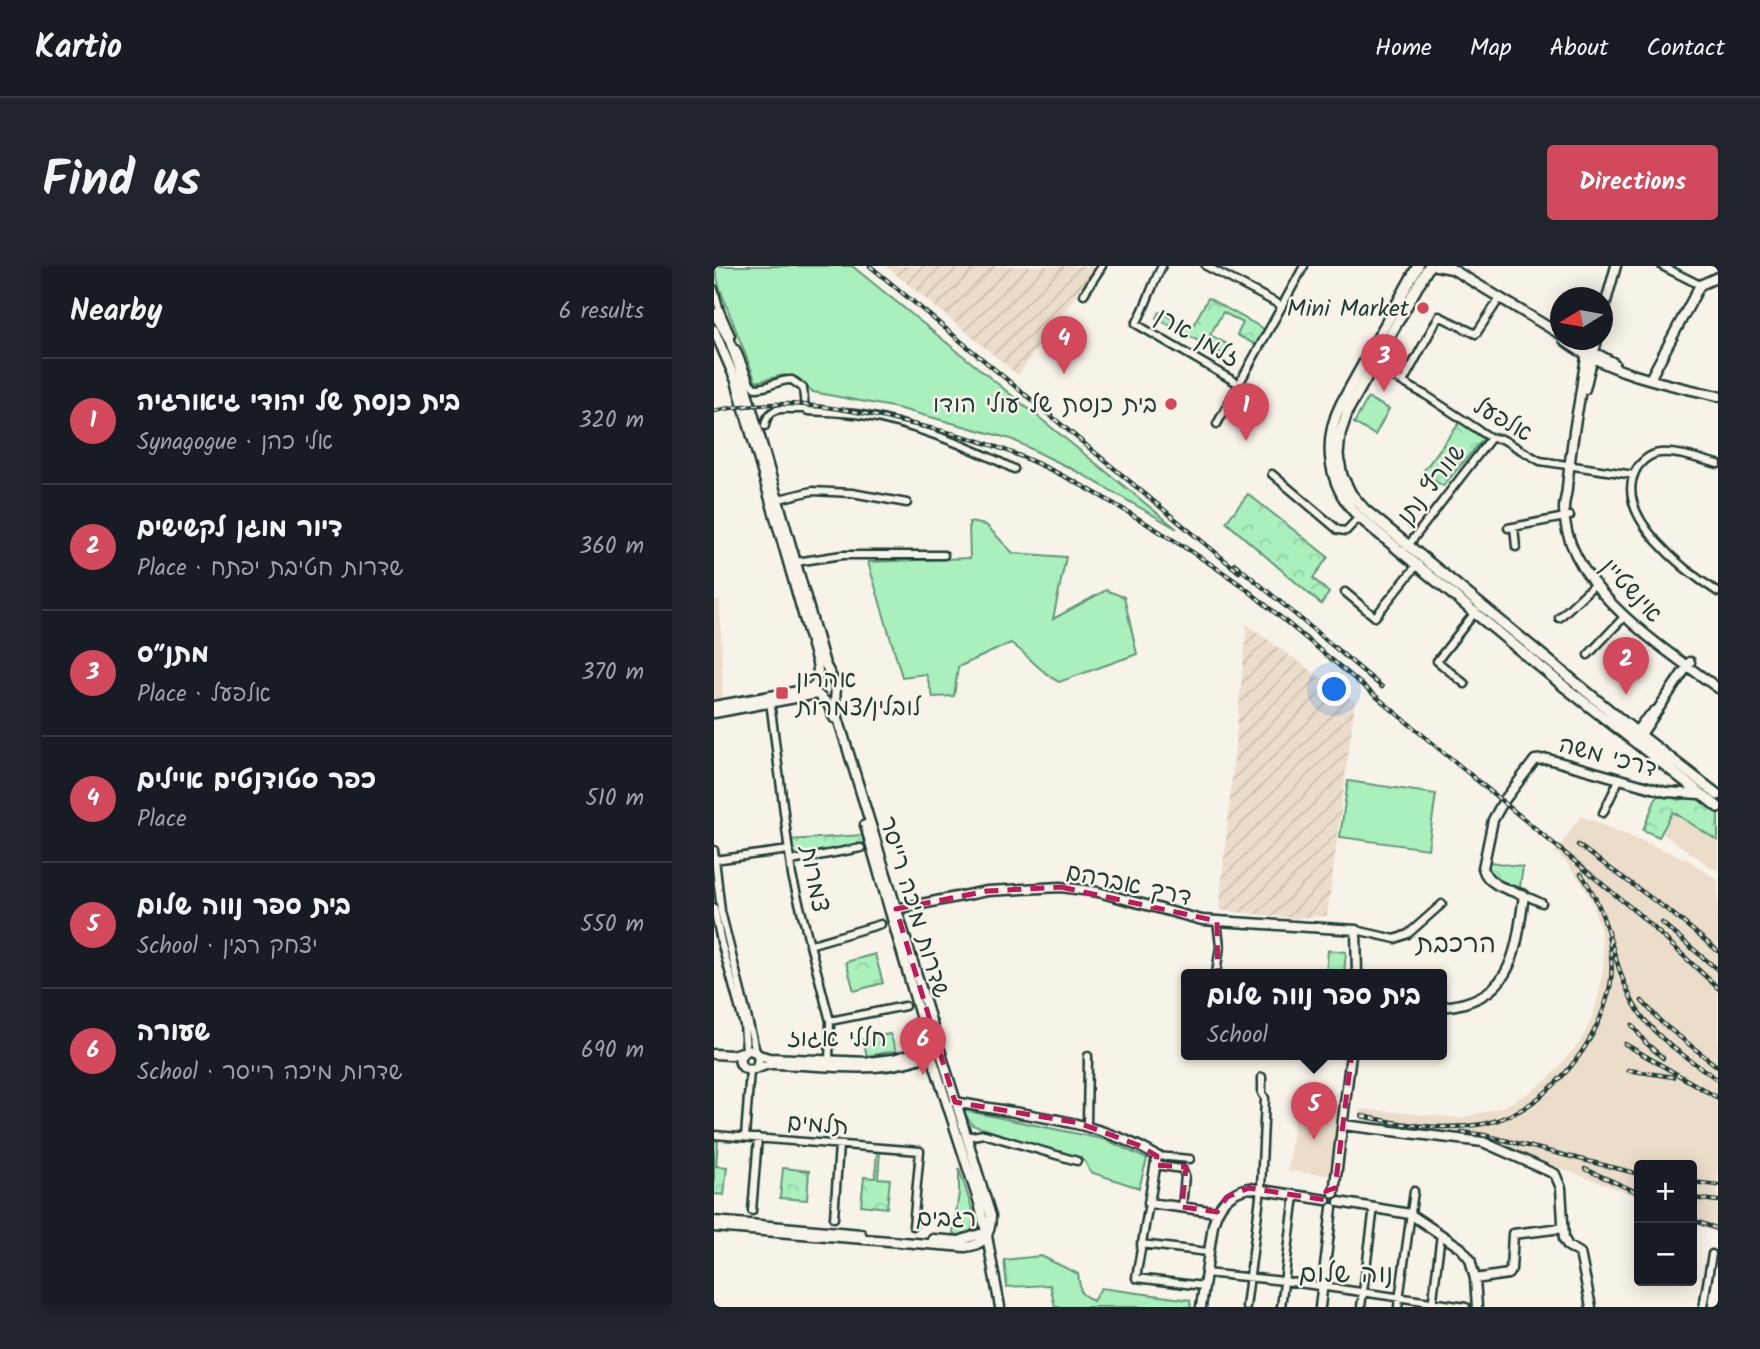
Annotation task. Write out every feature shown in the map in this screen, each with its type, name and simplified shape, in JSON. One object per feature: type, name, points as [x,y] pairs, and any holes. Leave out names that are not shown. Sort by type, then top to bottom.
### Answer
[{"type":"main road","points":[[1429,266],[1338,411],[1329,444],[1336,481],[1344,499],[1359,517],[1407,551],[1636,736],[1714,793]]},
{"type":"main road","points":[[1414,269],[1343,423],[1338,443],[1340,465],[1346,486],[1358,503],[1407,551],[1417,565],[1476,608]]},
{"type":"main road","points":[[1636,736],[1682,780],[1718,807]]},
{"type":"street","points":[[1084,294],[1102,266]]},
{"type":"street","name":"זלמן ארן","points":[[1162,266],[1151,285],[1149,302],[1136,324],[1239,384]]},
{"type":"street","points":[[1206,266],[1282,306]]},
{"type":"street","points":[[1217,425],[1304,266]]},
{"type":"street","points":[[1436,266],[1449,268],[1550,329]]},
{"type":"street","points":[[1610,287],[1616,266]]},
{"type":"street","points":[[1662,266],[1682,270],[1700,285]]},
{"type":"street","points":[[1650,379],[1700,285],[1718,278]]},
{"type":"street","points":[[714,289],[716,313],[744,378],[825,664],[836,685],[829,698],[818,690],[714,713]]},
{"type":"street","points":[[1403,382],[1439,316],[1476,334],[1500,298]]},
{"type":"street","points":[[716,313],[752,386],[761,388],[787,379],[796,381],[803,388],[805,409]]},
{"type":"street","name":"שדרות מיכה רייסר","points":[[714,330],[739,392],[817,663],[818,690],[835,720],[987,1236]]},
{"type":"street","points":[[1590,350],[1625,370],[1650,379],[1718,396]]},
{"type":"street","name":"אינשטיין","points":[[1590,350],[1578,408],[1564,508],[1578,546],[1598,580],[1644,628],[1718,688]]},
{"type":"street","name":"אלפעל","points":[[1369,364],[1403,382],[1491,438],[1502,439],[1540,461],[1634,475]]},
{"type":"street","points":[[765,426],[766,418],[772,410],[805,409],[862,415],[964,445],[1014,469]]},
{"type":"street","name":"שוורץ נתן","points":[[1407,551],[1491,438]]},
{"type":"street","points":[[1718,464],[1660,453],[1646,459],[1634,475],[1632,494],[1634,505],[1646,527],[1683,567],[1718,592]]},
{"type":"street","points":[[1272,474],[1338,530],[1346,531],[1359,517]]},
{"type":"street","points":[[779,499],[812,491],[852,493],[907,502]]},
{"type":"street","points":[[1516,547],[1511,528],[1568,517]]},
{"type":"street","name":"אינשטיין","points":[[1568,517],[1576,555],[1595,584],[1625,616],[1688,664],[1718,682]]},
{"type":"street","points":[[796,562],[842,555],[944,555]]},
{"type":"street","points":[[1345,592],[1375,617],[1417,565]]},
{"type":"street","points":[[1559,618],[1595,584]]},
{"type":"street","points":[[1465,684],[1437,660],[1476,608]]},
{"type":"street","points":[[1588,656],[1625,616]]},
{"type":"street","points":[[1636,736],[1688,664]]},
{"type":"street","points":[[818,690],[822,677],[832,679]]},
{"type":"street","name":"שדרות מיכה רייסר","points":[[835,691],[838,718],[896,909],[933,1050],[955,1102],[990,1216],[991,1228],[987,1236]]},
{"type":"street","points":[[714,706],[770,699]]},
{"type":"street","name":"צמרות","points":[[770,699],[790,861],[830,1021],[829,1064]]},
{"type":"street","name":"דרכי משה","points":[[1524,895],[1491,881],[1485,876],[1483,868],[1493,820],[1531,764],[1538,759],[1548,758],[1619,780],[1678,793],[1700,794]]},
{"type":"street","points":[[1602,813],[1619,780]]},
{"type":"street","name":"דרכי משה","points":[[1678,793],[1685,789],[1682,780]]},
{"type":"street","points":[[790,861],[861,848]]},
{"type":"street","points":[[714,850],[727,941],[760,1061],[749,1068]]},
{"type":"street","points":[[714,860],[789,850]]},
{"type":"street","name":"דרך אברהם","points":[[896,909],[987,891],[1061,887],[1098,892],[1202,920],[1356,930]]},
{"type":"street","points":[[1447,1007],[1460,1006],[1477,1000],[1492,989],[1507,971],[1516,951],[1524,895],[1542,903]]},
{"type":"street","points":[[1357,969],[1356,930],[1395,939],[1408,934],[1443,904]]},
{"type":"street","points":[[714,908],[744,1025],[744,1051],[740,1057],[749,1068],[745,1138]]},
{"type":"street","points":[[1217,920],[1220,946],[1217,969]]},
{"type":"street","points":[[810,945],[881,925]]},
{"type":"street","points":[[830,1021],[905,1006]]},
{"type":"street","name":"חללי אגוז","points":[[714,1056],[749,1068],[768,1064],[878,1061],[933,1050]]},
{"type":"street","name":"חללי אגוז","points":[[714,1056],[744,1051],[829,1064]]},
{"type":"street","points":[[1087,1126],[1088,1056]]},
{"type":"street","points":[[1334,1193],[1350,1060]]},
{"type":"street","points":[[1246,1307],[1261,1189],[1265,1098],[1262,1093],[1262,1077]]},
{"type":"street","points":[[955,1102],[1033,1114],[1087,1126],[1138,1144],[1156,1160],[1182,1169],[1185,1176],[1182,1207]]},
{"type":"street","points":[[1343,1125],[1483,1142],[1555,1174],[1561,1188],[1564,1239],[1580,1253],[1591,1307]]},
{"type":"street","name":"תלמים","points":[[714,1135],[919,1151],[913,1226]]},
{"type":"street","points":[[966,1137],[984,1135],[1077,1161]]},
{"type":"street","points":[[752,1211],[758,1139]]},
{"type":"street","points":[[834,1218],[839,1145]]},
{"type":"street","points":[[1156,1160],[1190,1159]]},
{"type":"street","points":[[1156,1160],[1136,1278],[1203,1286]]},
{"type":"street","points":[[1201,1307],[1208,1252],[1217,1212],[1227,1197],[1237,1191],[1261,1189],[1326,1200]]},
{"type":"street","points":[[1398,1307],[1414,1191]]},
{"type":"street","points":[[1326,1200],[1328,1195],[1334,1193]]},
{"type":"street","points":[[1320,1307],[1339,1197],[1334,1193]]},
{"type":"street","points":[[1281,1307],[1295,1195]]},
{"type":"street","points":[[1326,1200],[1328,1205],[1374,1207],[1410,1214],[1461,1248],[1470,1259],[1477,1307]]},
{"type":"street","points":[[1149,1203],[1217,1212]]},
{"type":"street","points":[[1361,1307],[1374,1207]]},
{"type":"street","points":[[975,1236],[982,1216]]},
{"type":"street","name":"רגבים","points":[[714,1222],[959,1241],[975,1236],[987,1236]]},
{"type":"street","name":"רגבים","points":[[714,1227],[965,1247],[979,1245],[987,1236]]},
{"type":"street","points":[[1475,1279],[1508,1274],[1511,1269],[1513,1234],[1562,1228]]},
{"type":"street","points":[[1433,1305],[1441,1234]]},
{"type":"street","points":[[987,1236],[1000,1307]]},
{"type":"street","points":[[1141,1244],[1208,1252]]},
{"type":"street","points":[[1703,1307],[1712,1254]]},
{"type":"street","points":[[1205,1273],[1323,1286],[1399,1296],[1433,1305],[1466,1307]]},
{"type":"highlighted area","points":[[1061,887],[1217,921],[1218,994],[1242,996],[1299,1029],[1354,1036],[1335,1188],[1326,1191],[1326,1200],[1249,1188],[1227,1197],[1217,1212],[1182,1207],[1186,1167],[1155,1165],[1157,1156],[1138,1145],[1079,1123],[955,1102],[896,909],[987,891]]},
{"type":"shaded area","points":[[886,266],[1097,266],[1018,375]]},
{"type":"shaded area","points":[[714,600],[720,600],[723,700],[714,701]]},
{"type":"shaded area","points":[[1247,625],[1355,702],[1327,916],[1292,918],[1219,910]]},
{"type":"shaded area","points":[[1673,813],[1718,843],[1718,872],[1663,834]]},
{"type":"shaded area","points":[[1581,816],[1688,860],[1718,880],[1718,1234],[1697,1225],[1697,1160],[1634,1160],[1634,1195],[1471,1136],[1360,1120],[1360,1109],[1461,1118],[1503,1107],[1549,1078],[1580,1042],[1593,1016],[1600,989],[1604,960],[1600,928],[1592,901],[1581,882],[1555,852]]},
{"type":"shaded area","points":[[1296,1105],[1340,1110],[1332,1176],[1288,1171]]},
{"type":"green space","points":[[714,266],[852,266],[1177,529],[1080,473],[1011,439],[897,408],[813,392],[798,378],[784,375],[756,382],[720,289]]},
{"type":"green space","points":[[1208,298],[1264,329],[1256,345],[1237,335],[1243,323],[1223,312],[1210,335],[1227,344],[1222,354],[1156,318],[1160,312],[1191,329]]},
{"type":"green space","points":[[1368,398],[1389,409],[1375,435],[1354,423]]},
{"type":"green space","points":[[1461,421],[1483,439],[1443,486],[1422,473]]},
{"type":"green space","points":[[1248,494],[1328,557],[1313,578],[1329,593],[1321,604],[1226,522]]},
{"type":"green space","points":[[969,522],[986,525],[1013,553],[1066,557],[1053,619],[1106,590],[1124,597],[1137,654],[1059,682],[1011,643],[958,667],[954,696],[933,697],[926,674],[902,677],[868,562],[970,558]]},
{"type":"green space","points":[[1348,781],[1436,794],[1428,849],[1340,837]]},
{"type":"green space","points":[[1658,793],[1679,800],[1696,795],[1718,810],[1718,841],[1673,812],[1659,837],[1643,830]]},
{"type":"green space","points":[[862,835],[865,846],[793,859],[790,840]]},
{"type":"green space","points":[[1484,861],[1523,867],[1519,893],[1491,881]]},
{"type":"green space","points":[[1328,950],[1346,952],[1344,969],[1326,969]]},
{"type":"green space","points":[[875,954],[883,983],[854,991],[846,962]]},
{"type":"green space","points":[[890,1034],[896,1051],[867,1056],[863,1039]]},
{"type":"green space","points":[[963,1110],[1107,1140],[1147,1159],[1139,1188],[1090,1172],[1085,1161],[972,1125]]},
{"type":"green space","points":[[714,1140],[718,1141],[716,1166],[727,1167],[724,1195],[714,1194]]},
{"type":"green space","points":[[877,1152],[880,1152],[878,1178],[890,1179],[887,1208],[861,1205],[864,1177],[875,1178]]},
{"type":"green space","points":[[783,1168],[809,1171],[807,1200],[780,1198]]},
{"type":"green space","points":[[959,1168],[974,1215],[972,1229],[959,1236],[953,1233],[959,1193]]},
{"type":"green space","points":[[1041,1256],[1078,1274],[1081,1293],[1093,1301],[1101,1288],[1190,1300],[1191,1307],[1055,1307],[1050,1285],[1007,1287],[1004,1260]]},
{"type":"railway","points":[[870,266],[1239,572]]},
{"type":"railway","points":[[714,411],[784,404],[875,416],[957,434],[991,445],[1054,471],[1094,492],[1190,550],[1250,592],[1642,917],[1718,988]]},
{"type":"railway","points":[[1235,564],[1382,687]]},
{"type":"railway","points":[[1578,845],[1673,914],[1718,951]]},
{"type":"railway","points":[[1581,874],[1598,905],[1634,1004],[1651,1027],[1672,1047],[1718,1080]]},
{"type":"railway","points":[[1662,923],[1718,970]]},
{"type":"railway","points":[[1362,1116],[1422,1126],[1483,1124],[1505,1117],[1546,1092],[1564,1075],[1579,1055],[1602,1013],[1611,977],[1608,933]]},
{"type":"railway","points":[[1642,1001],[1662,1023],[1718,1067]]},
{"type":"railway","points":[[1632,1025],[1645,1042],[1663,1058]]},
{"type":"railway","points":[[1625,1044],[1718,1098]]},
{"type":"railway","points":[[1628,1070],[1673,1077]]},
{"type":"railway","points":[[1462,1132],[1484,1135],[1634,1173]]},
{"type":"railway","points":[[1585,1169],[1634,1191]]},
{"type":"railway","points":[[1697,1183],[1718,1185]]},
{"type":"railway","points":[[1697,1199],[1718,1201]]},
{"type":"railway","points":[[1697,1222],[1718,1229]]},
{"type":"place","name":"Mini Market","points":[[1423,308]]},
{"type":"place","name":"כפר סטודנטים איילים","points":[[1064,374]]},
{"type":"place","name":"מתנ״ס","points":[[1384,392]]},
{"type":"place","name":"בית כנסת של עולי הודו","points":[[1171,404]]},
{"type":"place","name":"בית כנסת של יהודי גיאורגיה","points":[[1246,441]]},
{"type":"place","name":"אהרון לובלין/צמרות","points":[[782,693]]},
{"type":"place","name":"דיור מוגן לקשישים","points":[[1626,695]]},
{"type":"place","name":"שעורה","points":[[923,1075]]},
{"type":"place","name":"בית ספר נווה שלום","points":[[1314,1140]]},
{"type":"district","name":"הרכבת","points":[[1456,943]]},
{"type":"district","name":"נוה שלום","points":[[1346,1273]]}]
